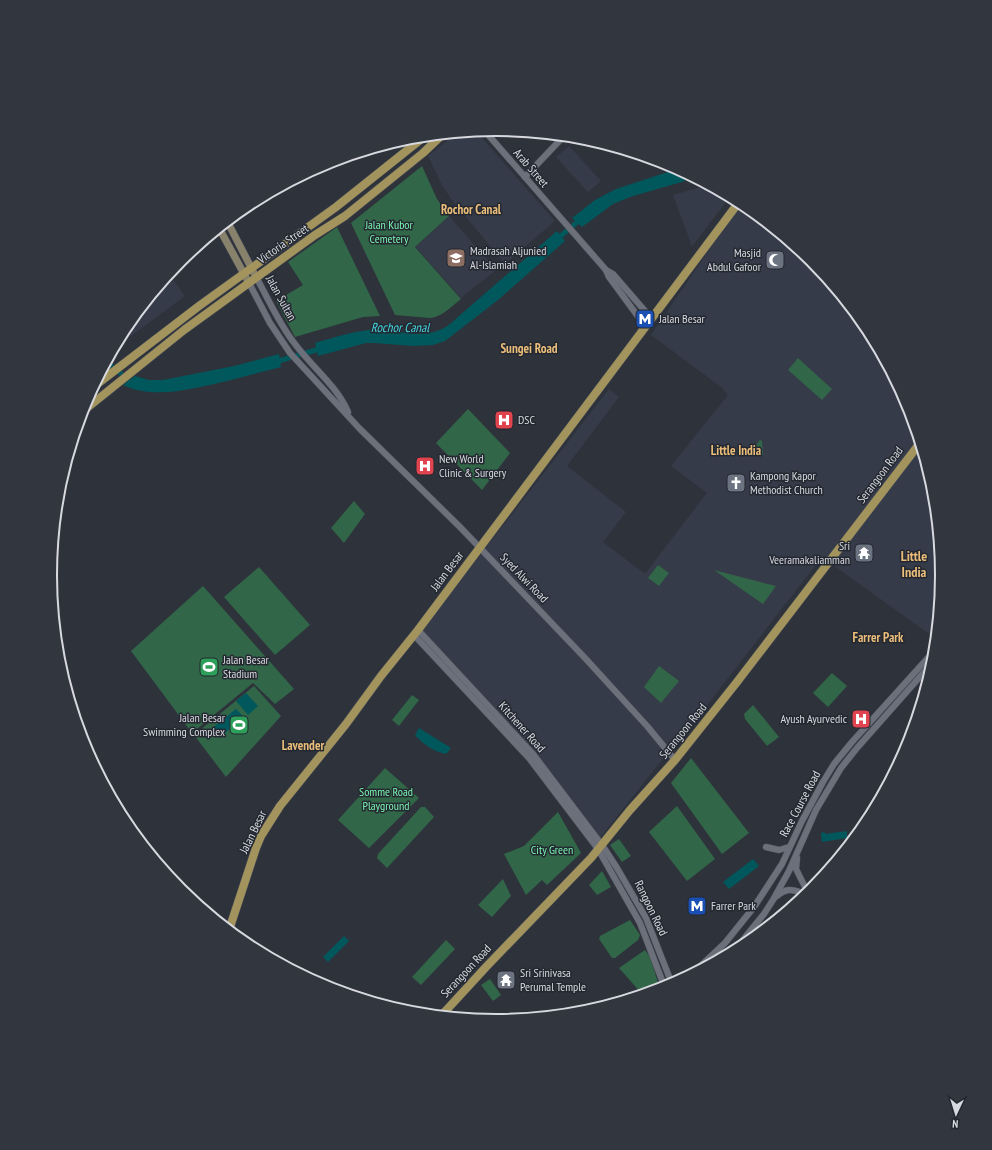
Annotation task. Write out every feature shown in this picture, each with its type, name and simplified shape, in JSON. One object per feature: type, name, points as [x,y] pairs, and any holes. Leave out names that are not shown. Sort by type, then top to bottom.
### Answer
[{"type":"main road","name":"Victoria Street","points":[[91,405],[184,330],[315,235],[345,216],[423,153],[436,140]]},
{"type":"main road","name":"Victoria Street","points":[[102,380],[186,315],[336,207],[416,143]]},
{"type":"main road","name":"Jalan Besar","points":[[231,924],[256,848],[272,818],[306,772],[346,724],[381,676],[416,633],[735,207]]},
{"type":"main road","name":"Jalan Sultan","points":[[230,226],[256,277]]},
{"type":"main road","name":"Jalan Sultan","points":[[222,233],[249,283]]},
{"type":"main road","name":"Serangoon Road","points":[[447,1011],[600,847],[675,760],[737,682],[916,448]]},
{"type":"street","name":"Arab Street","points":[[489,136],[606,270]]},
{"type":"street","points":[[525,177],[559,141]]},
{"type":"street","points":[[606,270],[613,274],[651,318]]},
{"type":"street","points":[[606,270],[609,277],[645,326]]},
{"type":"street","name":"Jalan Sultan","points":[[256,277],[294,343]]},
{"type":"street","name":"Jalan Sultan","points":[[249,283],[270,323],[285,346]]},
{"type":"street","name":"Syed Alwi Road","points":[[294,343],[343,399],[350,417]]},
{"type":"street","name":"Syed Alwi Road","points":[[285,346],[359,428],[460,527],[585,658],[647,726],[675,760]]},
{"type":"street","name":"Kitchener Road","points":[[416,633],[436,648],[533,754],[600,847]]},
{"type":"street","name":"Race Course Road","points":[[708,959],[734,932],[782,864],[789,846],[816,793],[834,764],[927,658]]},
{"type":"street","name":"Race Course Road","points":[[747,935],[764,914],[789,872],[816,810],[841,768],[924,672]]},
{"type":"street","points":[[766,846],[779,850],[789,846]]},
{"type":"street","name":"Rangoon Road","points":[[600,847],[617,868],[646,918],[670,978]]},
{"type":"street","name":"Rangoon Road","points":[[600,847],[640,922],[663,982]]},
{"type":"street","points":[[799,849],[796,869],[803,888]]},
{"type":"street","points":[[773,900],[783,891],[789,889],[800,890]]},
{"type":"shaded area","points":[[481,137],[555,221],[505,264],[451,199],[442,185],[428,156],[450,139]]},
{"type":"shaded area","points":[[569,146],[601,181],[588,192],[556,157]]},
{"type":"shaded area","points":[[701,187],[726,202],[692,246],[673,195]]},
{"type":"shaded area","name":"Little India","points":[[737,208],[785,245],[826,286],[861,331],[876,356],[902,407],[912,434],[927,489],[934,546],[934,604],[931,632],[931,635],[822,557],[704,709],[596,843],[422,630],[609,389],[619,397],[567,466],[626,512],[603,542],[645,574],[707,493],[671,466],[728,395],[721,387],[651,335]]},
{"type":"shaded area","name":"Madrasah Aljunied Al-Islamiah","points":[[449,216],[496,270],[461,298],[416,247]]},
{"type":"shaded area","points":[[173,279],[185,296],[131,336],[129,334],[131,331]]},
{"type":"green space","name":"Jalan Kubor Cemetery","points":[[422,166],[437,199],[449,216],[415,247],[461,299],[439,316],[430,318],[395,315],[351,223]]},
{"type":"green space","name":"Jalan Kubor Cemetery","points":[[337,227],[380,316],[363,317],[295,337],[276,301],[303,285],[288,262]]},
{"type":"green space","points":[[798,358],[832,389],[822,400],[788,370]]},
{"type":"green space","points":[[468,409],[510,453],[482,490],[436,443]]},
{"type":"green space","points":[[760,440],[762,441],[763,455],[751,453],[751,451]]},
{"type":"green space","points":[[354,501],[365,514],[344,543],[331,528]]},
{"type":"green space","points":[[658,565],[669,573],[659,586],[648,578]]},
{"type":"green space","points":[[259,567],[310,625],[275,655],[224,597]]},
{"type":"green space","points":[[714,570],[776,586],[763,604]]},
{"type":"green space","name":"Jalan Besar Stadium","points":[[203,586],[294,689],[275,704],[253,683],[192,733],[131,651]]},
{"type":"green space","points":[[659,666],[679,681],[661,703],[644,687]]},
{"type":"green space","points":[[832,673],[847,686],[828,707],[813,693]]},
{"type":"green space","name":"Jalan Besar Swimming Complex","points":[[254,686],[281,716],[226,777],[194,735]]},
{"type":"green space","points":[[412,695],[419,700],[399,726],[392,720]]},
{"type":"green space","points":[[753,705],[779,737],[767,746],[745,719],[744,714]]},
{"type":"green space","points":[[691,758],[749,833],[722,854],[671,783]]},
{"type":"green space","name":"Somme Road Playground","points":[[385,768],[419,798],[369,848],[338,820]]},
{"type":"green space","points":[[677,806],[715,859],[687,881],[649,832]]},
{"type":"green space","points":[[421,807],[425,807],[434,817],[387,868],[377,858],[378,854]]},
{"type":"green space","name":"City Green","points":[[558,812],[581,853],[547,885],[542,880],[526,895],[504,854],[524,846]]},
{"type":"green space","points":[[619,839],[631,856],[622,862],[610,845]]},
{"type":"green space","points":[[602,871],[611,887],[597,895],[589,885]]},
{"type":"green space","points":[[503,879],[511,896],[492,917],[478,905]]},
{"type":"green space","points":[[630,920],[640,935],[638,940],[615,958],[612,958],[599,939],[600,936]]},
{"type":"green space","points":[[446,940],[455,949],[421,985],[412,977]]},
{"type":"green space","points":[[645,950],[650,957],[658,983],[639,990],[619,968]]},
{"type":"green space","points":[[490,979],[501,995],[493,1001],[481,985]]},
{"type":"water","points":[[669,171],[684,178],[685,181],[630,197],[613,204],[582,227],[572,218],[595,200],[616,189]]},
{"type":"water","points":[[557,231],[565,241],[498,300],[445,341],[433,345],[413,346],[366,343],[318,356],[315,343],[341,335],[369,330],[424,334],[442,329],[453,322]]},
{"type":"water","points":[[279,354],[281,367],[199,387],[177,391],[155,392],[134,389],[123,385],[135,376],[149,380],[163,380],[234,366]]},
{"type":"water","points":[[246,693],[258,706],[248,715],[236,701]]},
{"type":"water","points":[[236,709],[244,717],[219,738],[211,729]]},
{"type":"water","points":[[419,728],[451,748],[446,754],[429,747],[415,735]]},
{"type":"water","points":[[847,831],[847,838],[822,842],[821,833],[825,832],[825,834]]},
{"type":"water","points":[[753,859],[759,866],[729,889],[723,882]]},
{"type":"water","points":[[344,936],[349,941],[328,962],[323,957]]},
{"type":"waterway","name":"Rochor Canal","points":[[556,240],[582,218]]},
{"type":"waterway","name":"Rochor Canal","points":[[275,362],[323,348]]},
{"type":"waterway","points":[[110,365],[128,379]]},
{"type":"place","name":"Madrasah Aljunied Al-Islamiah","points":[[456,258]]},
{"type":"place","name":"Masjid Abdul Gafoor","points":[[775,260]]},
{"type":"place","name":"Jalan Besar","points":[[645,319]]},
{"type":"place","name":"DSC","points":[[504,420]]},
{"type":"place","name":"New World Clinic & Surgery","points":[[425,466]]},
{"type":"place","name":"Kampong Kapor Methodist Church","points":[[736,483]]},
{"type":"place","name":"Sri Veeramakaliamman","points":[[864,553]]},
{"type":"place","name":"Jalan Besar Stadium","points":[[209,667]]},
{"type":"place","name":"Ayush Ayurvedic","points":[[861,719]]},
{"type":"place","name":"Jalan Besar Swimming Complex","points":[[239,725]]},
{"type":"place","name":"Farrer Park","points":[[697,906]]},
{"type":"place","name":"Sri Srinivasa Perumal Temple","points":[[506,980]]},
{"type":"district","name":"Rochor Canal","points":[[471,209]]},
{"type":"district","name":"Sungei Road","points":[[529,348]]},
{"type":"district","name":"Little India","points":[[736,450]]},
{"type":"district","name":"Little India","points":[[914,564]]},
{"type":"district","name":"Farrer Park","points":[[878,637]]},
{"type":"district","name":"Lavender","points":[[303,745]]}]
